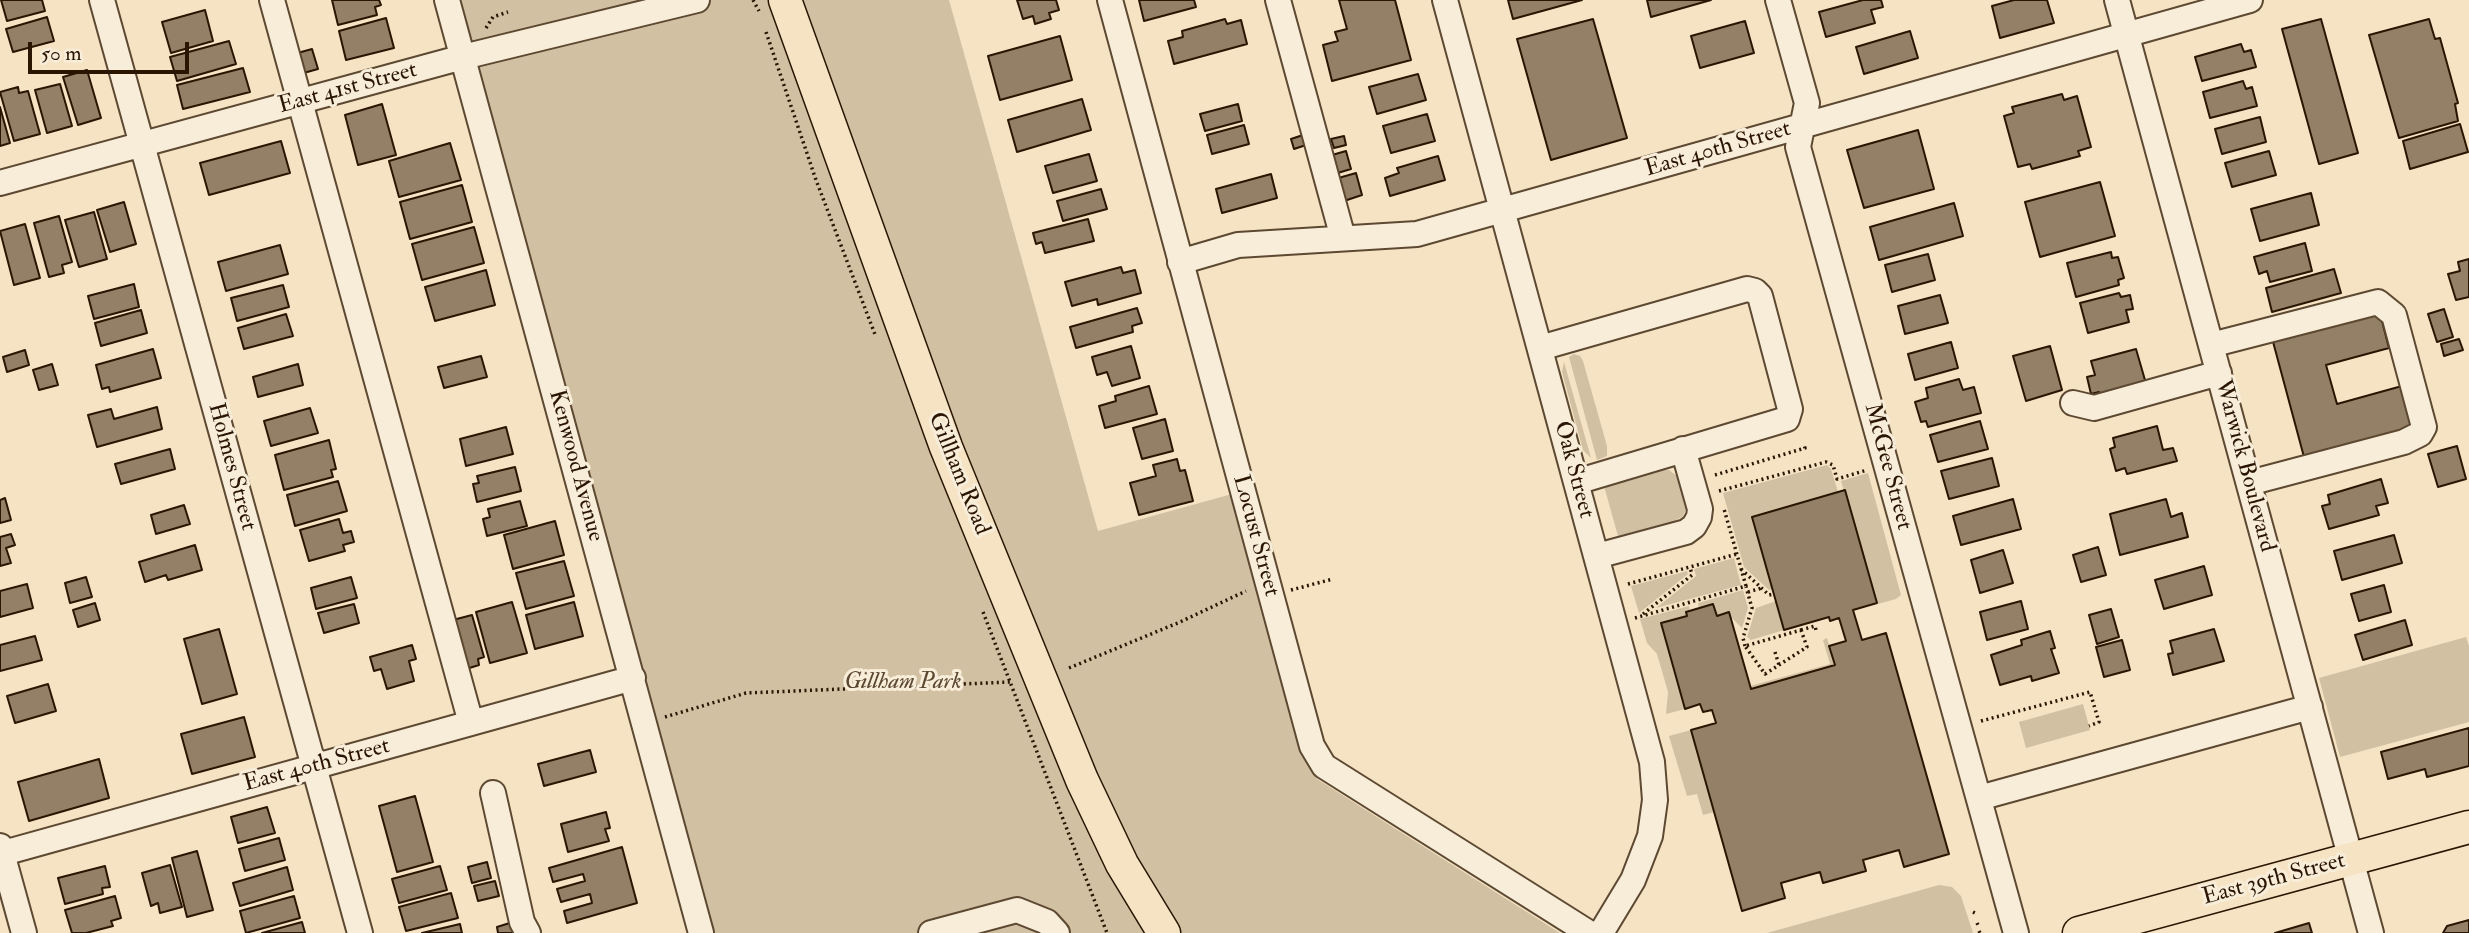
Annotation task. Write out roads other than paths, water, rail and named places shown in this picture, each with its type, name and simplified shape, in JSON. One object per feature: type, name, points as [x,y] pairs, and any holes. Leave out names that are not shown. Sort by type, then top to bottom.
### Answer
[{"type":"main road","name":"Gillham Road","points":[[785,0],[946,447],[1082,780],[1157,931]]},
{"type":"main road","name":"East 39th Street","points":[[2079,933],[2469,827]]},
{"type":"street","name":"Holmes Street","points":[[102,0],[360,933]]},
{"type":"street","points":[[272,0],[471,723]]},
{"type":"street","name":"Kenwood Avenue","points":[[447,0],[701,933]]},
{"type":"street","name":"East 41st Street","points":[[0,183],[463,57],[697,0]]},
{"type":"street","name":"Locust Street","points":[[1110,0],[1312,746],[1324,766],[1589,933]]},
{"type":"street","points":[[1278,0],[1343,238]]},
{"type":"street","name":"Oak Street","points":[[1445,0],[1652,762],[1655,800],[1650,836],[1633,880],[1601,933]]},
{"type":"street","name":"McGee Street","points":[[1778,0],[1807,103],[1798,147],[2016,933]]},
{"type":"street","name":"Warwick Boulevard","points":[[2117,0],[2371,933]]},
{"type":"street","name":"East 40th Street","points":[[1180,262],[1238,244],[1417,233],[2250,0]]},
{"type":"street","points":[[1540,348],[1747,289],[1758,293],[1790,409],[1787,419],[1576,482]]},
{"type":"street","points":[[2211,345],[2378,302],[2394,315],[2424,427],[2420,435],[2404,442],[2249,483]]},
{"type":"street","points":[[2073,403],[2094,408],[2219,373]]},
{"type":"street","points":[[1597,556],[1686,532],[1695,526],[1700,509],[1682,449]]},
{"type":"street","name":"East 40th Street","points":[[1,851],[633,678]]},
{"type":"street","points":[[1979,798],[2310,707]]},
{"type":"street","points":[[493,793],[522,922],[528,933]]},
{"type":"street","points":[[1,851],[24,933]]},
{"type":"street","points":[[931,933],[1017,910],[1047,922],[1056,933]]},
{"type":"park label","name":"Gillham Park","points":[[903,683]]}]
